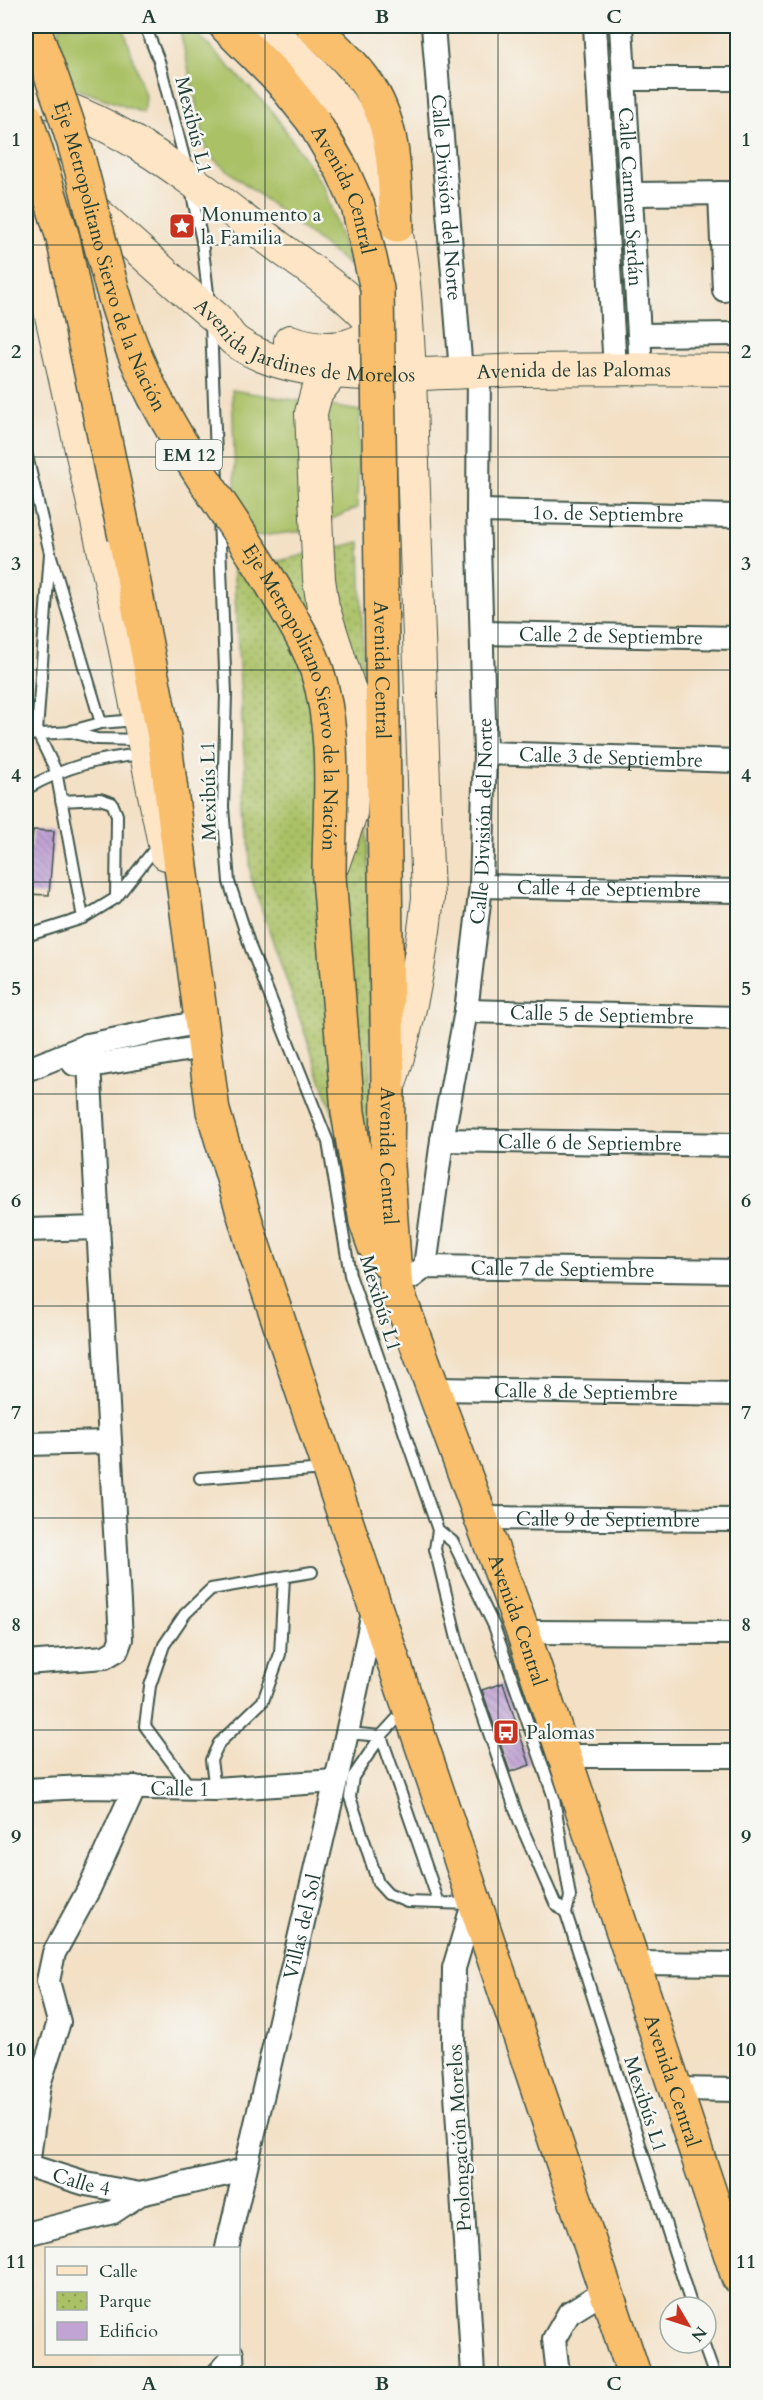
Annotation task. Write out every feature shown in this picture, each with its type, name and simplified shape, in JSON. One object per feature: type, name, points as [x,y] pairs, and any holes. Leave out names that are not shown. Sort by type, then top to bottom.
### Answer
[{"type":"highway","name":"Eje Metropolitano Siervo de la Nación","points":[[33,26],[74,143],[108,268],[141,369],[172,427],[299,631],[316,669],[324,698],[330,744],[329,877],[348,1112],[366,1221],[374,1245],[405,1275]]},
{"type":"highway","name":"Avenida Central","points":[[226,26],[281,81],[313,121],[342,170],[358,206],[377,289],[388,1087],[387,1166],[405,1275],[434,1389],[479,1518],[524,1632],[676,2089],[727,2213],[738,2277]]},
{"type":"highway","points":[[312,26],[361,76],[377,101],[387,126],[393,157],[397,225]]},
{"type":"highway","points":[[334,26],[362,52],[387,87],[401,119],[408,160],[397,225]]},
{"type":"highway","points":[[26,118],[63,238],[164,737],[213,1111],[249,1231],[473,1904],[634,2374]]},
{"type":"main road","points":[[266,26],[311,70],[343,107],[368,149],[387,187],[397,225],[406,303],[428,898],[422,957],[407,1028],[388,1087]]},
{"type":"main road","name":"Avenida Jardines de Morelos","points":[[26,96],[85,117],[135,143],[189,179],[349,300],[380,330],[410,376]]},
{"type":"main road","points":[[135,143],[109,144],[84,152],[51,174],[26,217],[47,298],[162,838],[195,979]]},
{"type":"main road","name":"Avenida Jardines de Morelos","points":[[26,155],[51,174],[213,316],[234,341],[263,355],[292,364],[334,371],[410,376]]},
{"type":"main road","points":[[213,316],[234,319],[295,343],[337,348],[360,343],[380,330],[406,303]]},
{"type":"main road","name":"Avenida de las Palomas","points":[[410,376],[470,371],[738,370]]},
{"type":"main road","points":[[329,877],[351,813],[354,762],[350,691],[323,607],[319,579],[311,413],[316,394],[334,371]]},
{"type":"street","name":"Calle División del Norte","points":[[405,1275],[442,1140],[466,1011],[481,886],[484,753],[483,633],[470,371],[433,26]]},
{"type":"street","name":"Calle Carmen Serdán","points":[[595,26],[628,369]]},
{"type":"street","name":"Calle Carmen Serdán","points":[[621,26],[639,335],[628,369]]},
{"type":"street","name":"Calle Carmen Serdán","points":[[621,26],[631,194],[624,79],[621,26]]},
{"type":"street","points":[[624,79],[738,79]]},
{"type":"street","points":[[631,194],[729,193],[730,254],[724,290]]},
{"type":"street","name":"Avenida de las Palomas","points":[[639,335],[738,334]]},
{"type":"street","name":"1o. de Septiembre","points":[[478,511],[738,516]]},
{"type":"street","name":"Calle 2 de Septiembre","points":[[483,633],[738,638]]},
{"type":"street","name":"Calle 3 de Septiembre","points":[[484,753],[738,761]]},
{"type":"street","name":"Calle 4 de Septiembre","points":[[481,886],[738,891]]},
{"type":"street","name":"Calle 5 de Septiembre","points":[[466,1011],[738,1018]]},
{"type":"street","points":[[26,1070],[47,1061],[202,1035]]},
{"type":"street","points":[[26,1663],[105,1657],[117,1650],[121,1639],[89,1055]]},
{"type":"street","name":"Calle 6 de Septiembre","points":[[442,1140],[738,1145]]},
{"type":"street","points":[[26,1230],[99,1228]]},
{"type":"street","name":"Calle 7 de Septiembre","points":[[405,1275],[738,1271]]},
{"type":"street","name":"Calle 8 de Septiembre","points":[[434,1389],[738,1394]]},
{"type":"street","points":[[26,1444],[109,1442]]},
{"type":"street","name":"Calle 9 de Septiembre","points":[[479,1518],[738,1520]]},
{"type":"street","name":"Villas del Sol","points":[[227,2247],[243,2170],[347,1732],[375,1604]]},
{"type":"street","points":[[524,1632],[738,1634]]},
{"type":"street","points":[[564,1756],[738,1756]]},
{"type":"street","name":"Calle 1","points":[[26,1790],[135,1787],[215,1789],[335,1781]]},
{"type":"street","points":[[27,2165],[39,2084],[59,2022],[48,1981],[54,1953],[89,1889],[135,1787]]},
{"type":"street","name":"Prolongación Morelos","points":[[473,1904],[453,1968],[453,2044],[473,2374]]},
{"type":"street","points":[[633,1963],[738,1964]]},
{"type":"street","points":[[676,2089],[738,2090]]},
{"type":"street","name":"Calle 4","points":[[27,2165],[86,2184],[140,2194]]},
{"type":"street","points":[[26,2234],[112,2212],[140,2194],[243,2170]]},
{"type":"street","points":[[558,2374],[555,2339],[569,2313],[605,2291]]},
{"type":"street","points":[[230,2355],[233,2374]]},
{"type":"lane","name":"Mexibús L1","points":[[145,26],[159,61],[189,179],[202,241],[213,316],[226,694],[223,807],[229,882],[251,948],[328,1142],[350,1275],[438,1530],[435,1549],[458,1643],[520,1823],[555,1903],[566,1913],[688,2295]]},
{"type":"lane","points":[[26,452],[50,553],[101,723]]},
{"type":"lane","points":[[50,553],[37,732],[56,771],[83,918]]},
{"type":"lane","points":[[71,732],[101,723],[142,738]]},
{"type":"lane","points":[[26,735],[37,732],[71,732],[97,739],[142,738]]},
{"type":"lane","points":[[26,789],[56,771],[109,757],[142,738]]},
{"type":"lane","points":[[61,801],[100,799],[112,803],[117,815],[116,898]]},
{"type":"lane","points":[[26,936],[83,918],[116,898],[138,873],[162,838]]},
{"type":"lane","points":[[200,1478],[329,1469]]},
{"type":"lane","name":"Mexibús L1","points":[[438,1530],[453,1542],[494,1626],[554,1798],[570,1897],[566,1913]]},
{"type":"lane","points":[[190,1788],[145,1726],[150,1686],[164,1645],[184,1614],[211,1589],[312,1572]]},
{"type":"lane","points":[[215,1789],[211,1760],[219,1743],[263,1701],[280,1654],[284,1577]]},
{"type":"lane","points":[[408,1707],[381,1736],[353,1777],[350,1797],[378,1882],[388,1894],[407,1902],[473,1904]]},
{"type":"lane","points":[[347,1732],[381,1736]]},
{"type":"lane","points":[[381,1736],[439,1903]]},
{"type":"lane","points":[[210,2374],[229,2355]]},
{"type":"lane","points":[[708,2355],[714,2374]]},
{"type":"green space","points":[[60,26],[123,26],[145,96],[143,113],[49,79]]},
{"type":"green space","points":[[179,26],[190,26],[272,111],[324,187],[350,266],[207,154]]},
{"type":"green space","points":[[232,390],[360,411],[357,508],[304,531],[259,536],[237,534]]},
{"type":"green space","points":[[360,542],[372,993],[367,1212],[251,878],[233,560],[270,563]]},
{"type":"building","points":[[33,830],[54,831],[49,895],[26,894],[26,849],[31,849]]},
{"type":"building","points":[[503,1683],[530,1765],[510,1772],[482,1690]]},
{"type":"place","name":"Monumento a la Familia","points":[[182,226]]},
{"type":"place","name":"Palomas","points":[[506,1732]]}]
